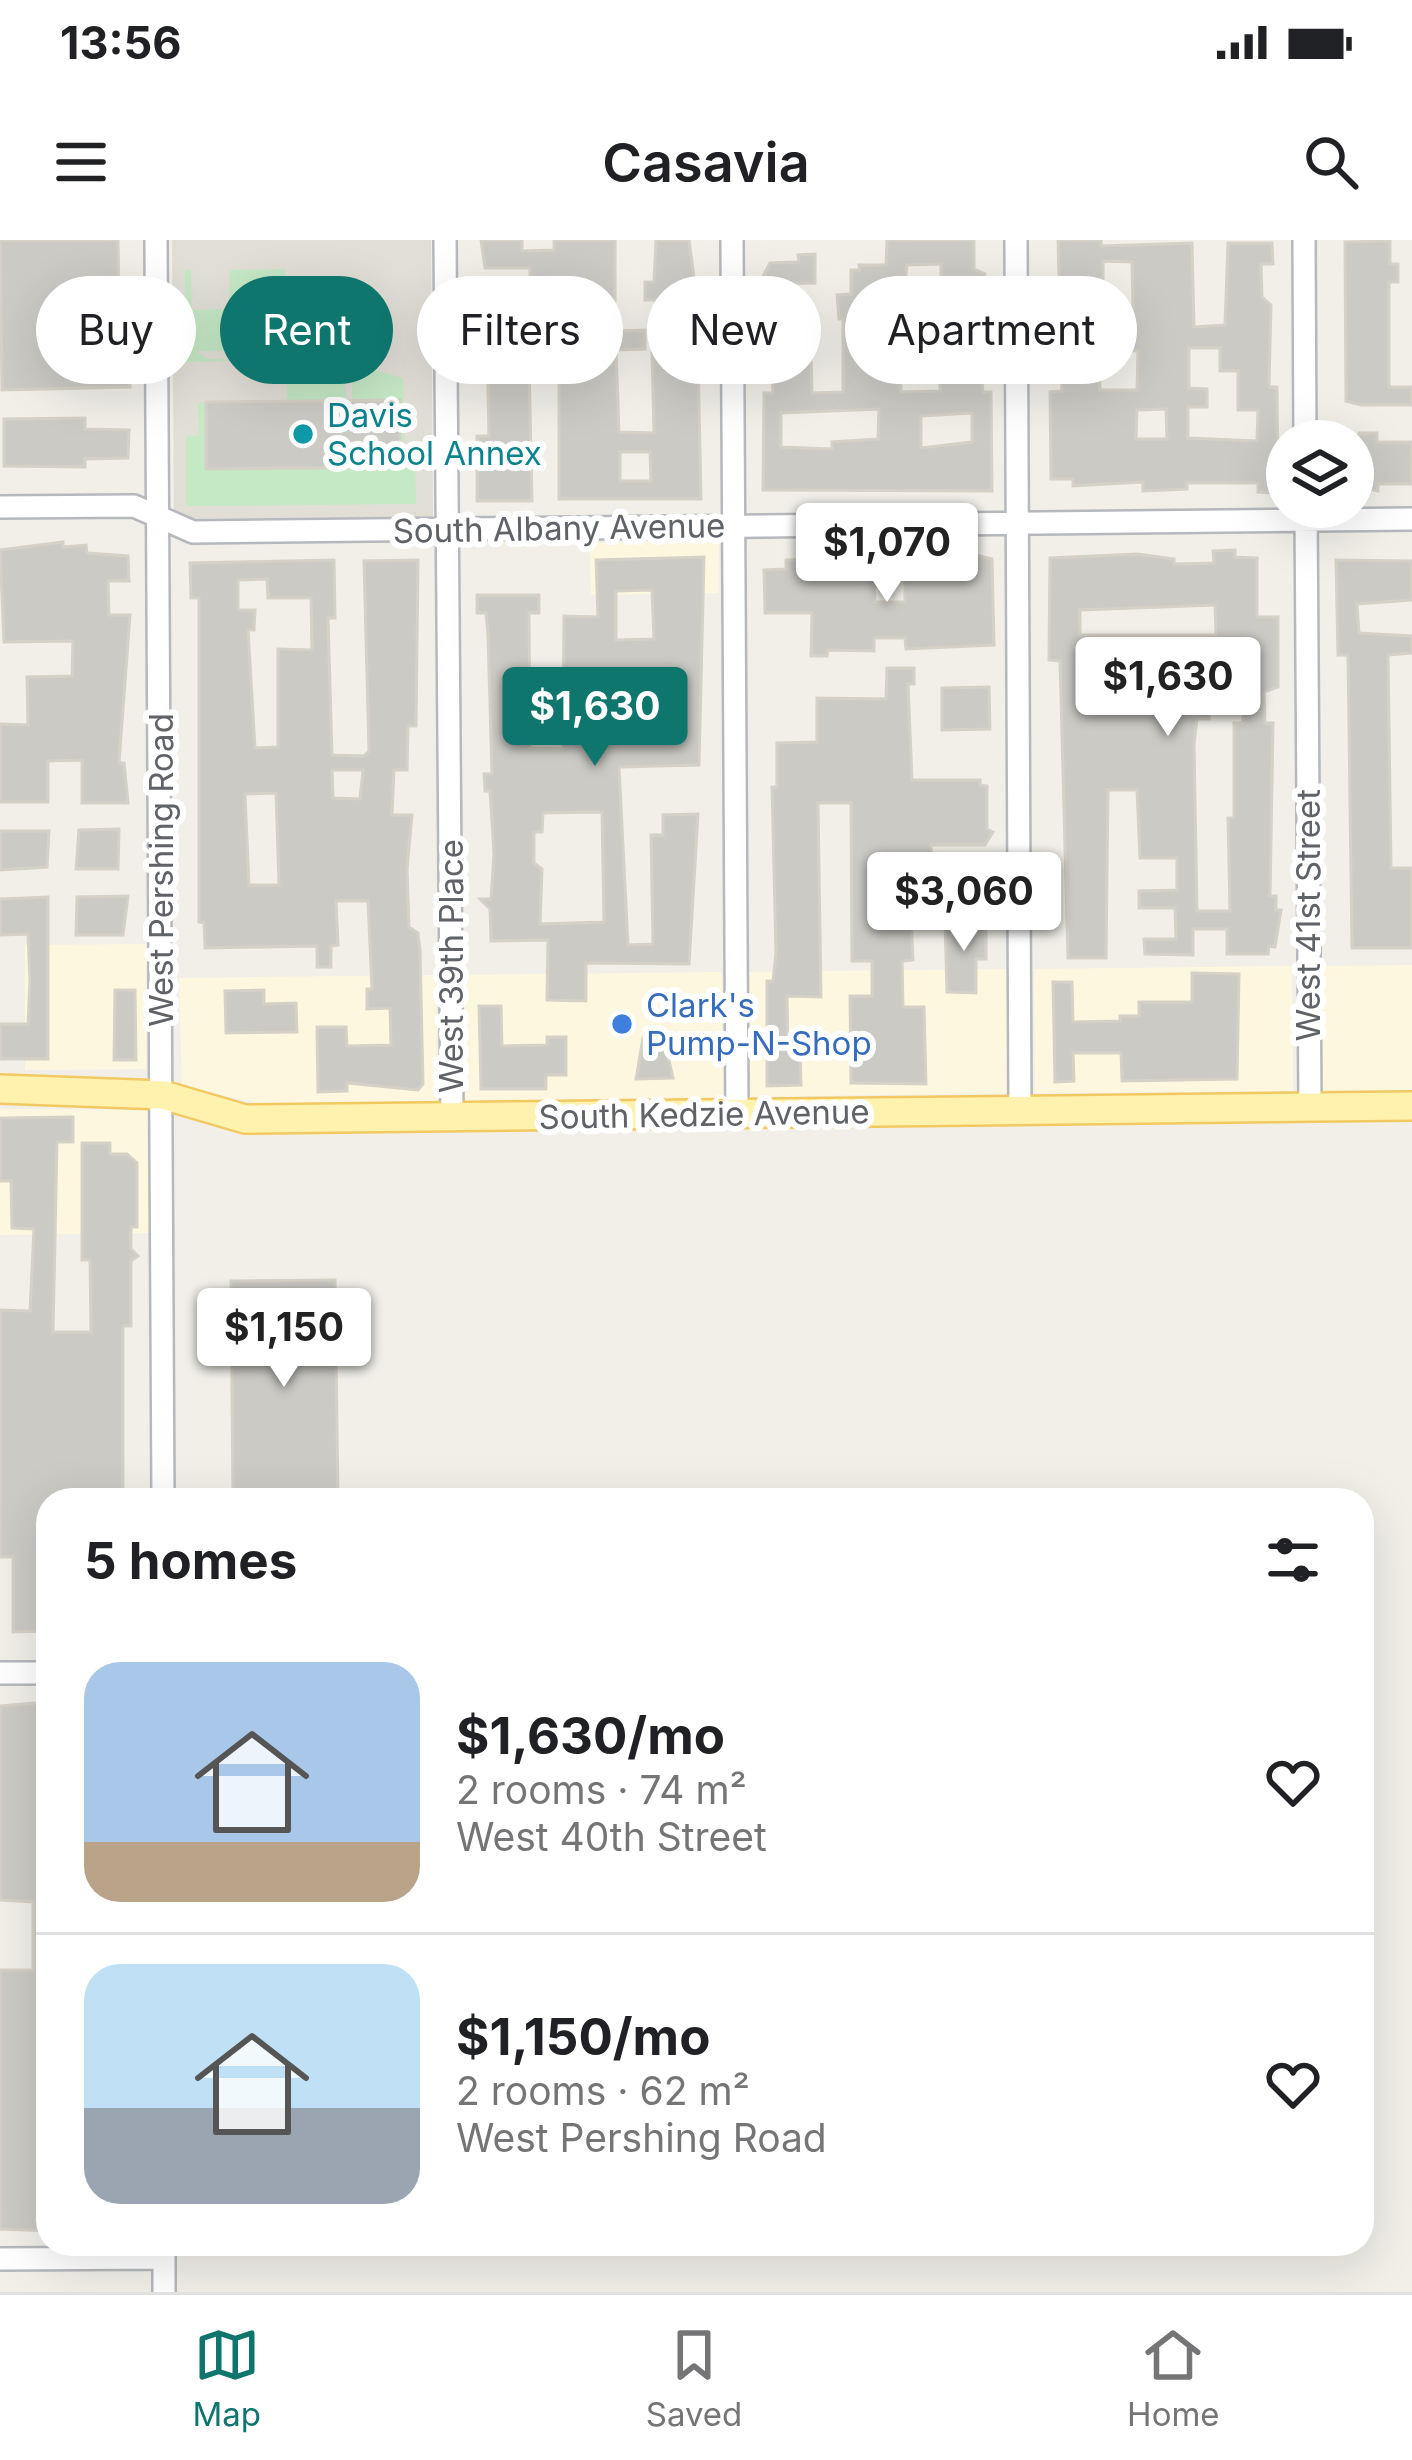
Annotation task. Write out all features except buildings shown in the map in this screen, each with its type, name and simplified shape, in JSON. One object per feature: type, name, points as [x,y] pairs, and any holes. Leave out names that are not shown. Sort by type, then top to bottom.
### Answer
[{"type":"main road","name":"South Kedzie Avenue","points":[[0,1089],[163,1095],[245,1119],[1412,1106]]},
{"type":"street","name":"West Pershing Road","points":[[156,240],[163,1488]]},
{"type":"street","name":"West 39th Place","points":[[445,240],[452,1117]]},
{"type":"street","points":[[732,240],[737,1113]]},
{"type":"street","points":[[1016,240],[1020,1110]]},
{"type":"street","points":[[1304,240],[1305,420]]},
{"type":"street","name":"South Albany Avenue","points":[[0,507],[134,506],[193,532],[1018,524],[1266,515]]},
{"type":"street","name":"South Albany Avenue","points":[[1374,517],[1412,519]]},
{"type":"street","name":"West 41st Street","points":[[1306,528],[1310,1107]]},
{"type":"street","points":[[0,1673],[36,1673]]},
{"type":"street","points":[[0,2259],[62,2256]]},
{"type":"street","points":[[164,2256],[164,2292]]},
{"type":"shaded area","points":[[172,240],[431,240],[431,276],[417,276],[417,384],[432,384],[433,518],[174,519],[173,384],[196,384],[196,276],[172,276]]},
{"type":"shaded area","points":[[719,541],[718,593],[591,595],[590,543]]},
{"type":"shaded area","points":[[146,944],[146,1069],[25,1070],[25,945]]},
{"type":"shaded area","points":[[1412,965],[1412,1090],[1322,1091],[1321,966]]},
{"type":"shaded area","points":[[1292,966],[1293,1091],[1035,1093],[1034,969]]},
{"type":"shaded area","points":[[1009,969],[1009,1093],[750,1097],[748,972]]},
{"type":"shaded area","points":[[722,972],[723,1099],[462,1101],[461,975]]},
{"type":"shaded area","points":[[436,975],[437,1101],[257,1103],[182,1086],[179,978]]},
{"type":"shaded area","points":[[0,1109],[147,1110],[149,1233],[0,1235]]},
{"type":"green space","points":[[285,269],[285,276],[230,276],[230,270]]},
{"type":"green space","points":[[220,309],[220,351],[196,351],[196,310]]},
{"type":"green space","points":[[196,352],[208,359],[220,361],[196,362]]},
{"type":"green space","points":[[393,375],[403,378],[405,465],[415,466],[416,504],[186,506],[186,437],[199,435],[198,403],[206,402],[206,468],[400,467],[400,400],[352,400],[352,384],[393,384]]},
{"type":"green space","points":[[287,384],[344,384],[347,400],[287,401]]},
{"type":"place","name":"Davis School Annex","points":[[303,434]]},
{"type":"place","name":"Clark's Pump-N-Shop","points":[[622,1024]]}]
